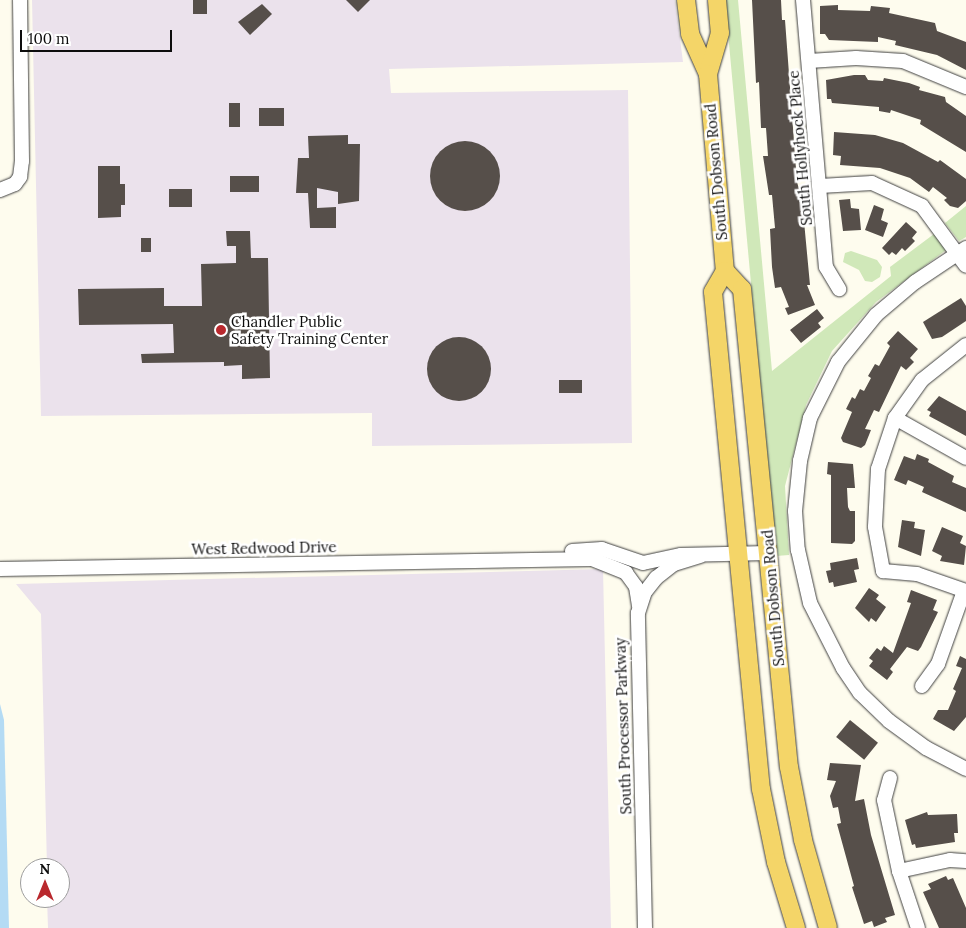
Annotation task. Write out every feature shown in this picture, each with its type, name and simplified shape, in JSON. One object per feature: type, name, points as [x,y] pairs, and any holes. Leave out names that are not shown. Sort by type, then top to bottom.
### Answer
[{"type":"main road","name":"South Dobson Road","points":[[686,0],[690,34],[708,74],[725,271],[713,292],[762,789],[776,862],[796,928]]},
{"type":"main road","name":"South Dobson Road","points":[[708,74],[720,33],[717,0]]},
{"type":"main road","name":"South Dobson Road","points":[[725,271],[742,289],[794,804],[828,928]]},
{"type":"street","points":[[0,190],[15,184],[20,177],[22,161],[20,0]]},
{"type":"street","name":"South Hollyhock Place","points":[[803,0],[826,267],[839,289]]},
{"type":"street","points":[[809,61],[903,61],[966,87]]},
{"type":"street","points":[[820,186],[872,183],[922,206],[962,250],[966,266]]},
{"type":"street","points":[[962,250],[876,315],[838,362],[810,418],[800,461],[795,511],[801,569],[810,604],[843,668],[860,693],[889,721],[926,748],[966,769]]},
{"type":"street","points":[[922,686],[938,664],[965,591],[917,574],[883,571],[875,528],[878,469],[895,418],[922,380],[966,345]]},
{"type":"street","points":[[895,418],[966,458]]},
{"type":"street","name":"West Redwood Drive","points":[[529,558],[594,549],[610,551],[636,563],[651,563],[672,556],[768,553]]},
{"type":"street","name":"South Processor Parkway","points":[[645,928],[636,628],[639,606],[649,586],[662,573],[674,564],[700,556]]},
{"type":"street","name":"West Redwood Drive","points":[[0,569],[529,558],[592,559],[615,566],[634,582],[639,606]]},
{"type":"street","points":[[890,778],[884,800],[899,871],[918,928]]},
{"type":"street","points":[[899,871],[950,860],[966,861]]},
{"type":"shaded area","points":[[32,0],[675,0],[683,62],[389,69],[391,93],[628,90],[632,443],[372,446],[372,413],[41,416]]},
{"type":"shaded area","points":[[603,569],[611,928],[48,928],[47,908],[70,908],[70,858],[47,858],[41,614],[16,584]]},
{"type":"green space","points":[[725,0],[738,0],[772,371],[891,276],[890,267],[934,234],[946,250],[876,302],[832,351],[806,405],[785,486],[789,555],[776,556]]},
{"type":"green space","points":[[966,206],[966,237],[959,241],[945,223]]},
{"type":"green space","points":[[851,251],[877,260],[882,267],[880,277],[872,282],[865,281],[859,270],[843,262],[845,253]]},
{"type":"water","points":[[0,704],[4,720],[9,928],[0,928]]},
{"type":"building","points":[[193,0],[207,0],[207,14],[193,14]]},
{"type":"building","points":[[346,0],[370,0],[358,12]]},
{"type":"building","points":[[752,0],[781,0],[782,20],[785,20],[797,182],[802,200],[810,285],[807,285],[815,305],[788,315],[785,308],[789,307],[781,287],[775,288],[772,267],[770,229],[775,228],[772,195],[769,195],[763,156],[768,156],[766,128],[761,128],[759,82],[756,83]]},
{"type":"building","points":[[262,4],[272,14],[250,35],[238,22]]},
{"type":"building","points":[[838,5],[838,10],[870,11],[871,6],[890,8],[889,13],[935,23],[937,31],[966,42],[966,70],[937,55],[895,45],[896,41],[878,37],[878,42],[829,40],[825,34],[820,34],[820,6]]},
{"type":"building","points":[[865,75],[868,80],[883,81],[884,78],[909,83],[920,87],[919,90],[945,97],[946,102],[966,116],[966,152],[920,124],[921,120],[891,110],[890,113],[879,111],[879,107],[832,103],[831,99],[827,99],[826,80]]},
{"type":"building","points":[[229,103],[240,103],[240,127],[229,127]]},
{"type":"building","points":[[259,108],[284,108],[284,126],[259,126]]},
{"type":"building","points":[[834,132],[875,135],[903,143],[938,162],[940,160],[966,179],[966,201],[958,208],[950,206],[944,200],[947,198],[933,187],[929,192],[910,178],[880,168],[840,165],[841,156],[833,155]]},
{"type":"building","points":[[348,135],[348,144],[360,144],[359,201],[338,204],[338,192],[317,188],[317,208],[336,207],[336,228],[310,228],[308,193],[296,193],[298,158],[309,158],[308,136]]},
{"type":"building","points":[[465,141],[478,144],[490,151],[497,163],[500,176],[497,189],[490,201],[478,208],[465,211],[452,208],[440,201],[433,189],[430,176],[433,163],[440,151],[452,144]]},
{"type":"building","points":[[98,166],[120,166],[120,184],[125,184],[125,205],[121,205],[121,217],[98,218]]},
{"type":"building","points":[[230,176],[259,176],[259,192],[230,192]]},
{"type":"building","points":[[169,189],[192,189],[192,207],[169,207]]},
{"type":"building","points":[[850,199],[851,208],[859,209],[861,230],[843,231],[839,200]]},
{"type":"building","points":[[874,205],[884,209],[881,220],[888,223],[883,237],[865,230]]},
{"type":"building","points":[[906,222],[917,232],[912,238],[915,241],[905,251],[902,248],[896,255],[892,252],[889,255],[882,248]]},
{"type":"building","name":"Chandler Public Safety Training Center","points":[[226,231],[250,231],[251,258],[268,258],[270,378],[242,379],[242,365],[224,366],[224,362],[142,363],[141,354],[174,353],[173,324],[79,325],[78,289],[164,288],[164,306],[202,306],[201,264],[236,263],[236,246],[227,246]]},
{"type":"building","points":[[141,238],[151,238],[151,252],[141,252]]},
{"type":"building","points":[[961,298],[966,306],[966,321],[942,337],[932,339],[923,322]]},
{"type":"building","points":[[817,309],[824,318],[818,323],[821,327],[801,343],[790,330]]},
{"type":"building","points":[[898,331],[918,349],[910,358],[914,362],[906,370],[901,366],[879,412],[874,410],[865,429],[871,430],[865,445],[861,448],[843,442],[841,438],[852,412],[846,409],[852,397],[855,399],[860,389],[864,391],[871,378],[868,376],[875,364],[879,366],[890,346],[887,343]]},
{"type":"building","points":[[453,337],[465,337],[482,346],[489,357],[491,369],[489,381],[482,392],[465,401],[453,401],[441,396],[432,387],[427,375],[427,363],[432,351],[441,342]]},
{"type":"building","points":[[559,380],[582,380],[582,393],[559,393]]},
{"type":"building","points":[[939,396],[966,411],[966,436],[929,416],[931,412],[927,410]]},
{"type":"building","points":[[917,454],[929,459],[928,462],[954,476],[952,482],[966,488],[966,512],[922,492],[924,487],[908,480],[906,485],[894,480],[904,456],[915,460]]},
{"type":"building","points":[[828,462],[853,464],[855,488],[847,488],[848,507],[850,511],[855,511],[855,541],[852,544],[831,543],[831,475],[827,474]]},
{"type":"building","points":[[902,520],[915,522],[914,528],[925,530],[921,556],[898,547]]},
{"type":"building","points":[[942,527],[963,536],[960,543],[966,546],[964,565],[940,561],[942,556],[932,551]]},
{"type":"building","points":[[857,558],[859,569],[854,570],[857,582],[834,587],[833,582],[829,583],[826,571],[831,570],[830,563]]},
{"type":"building","points":[[869,588],[879,595],[876,599],[886,607],[876,622],[871,618],[869,622],[855,608]]},
{"type":"building","points":[[911,590],[937,600],[933,610],[938,612],[918,651],[907,647],[890,669],[893,672],[887,680],[869,666],[873,661],[869,658],[877,648],[881,651],[884,646],[893,653],[911,603],[907,602]]},
{"type":"building","points":[[960,656],[966,659],[966,717],[954,731],[933,719],[938,710],[948,710],[956,691],[953,689],[962,668],[956,666]]},
{"type":"building","points":[[850,720],[878,743],[864,760],[836,737]]},
{"type":"building","points":[[830,763],[861,765],[855,801],[864,799],[871,835],[895,915],[885,918],[887,922],[874,927],[872,921],[864,924],[852,887],[854,886],[837,824],[841,823],[838,807],[833,808],[830,796],[836,781],[827,780]]},
{"type":"building","points":[[927,812],[928,815],[957,814],[958,833],[954,833],[955,842],[916,848],[915,844],[912,845],[905,820]]},
{"type":"building","points":[[946,876],[948,880],[953,878],[966,908],[966,928],[939,928],[923,892],[931,889],[928,884]]},
{"type":"place","name":"Chandler Public Safety Training Center","points":[[221,330]]}]
